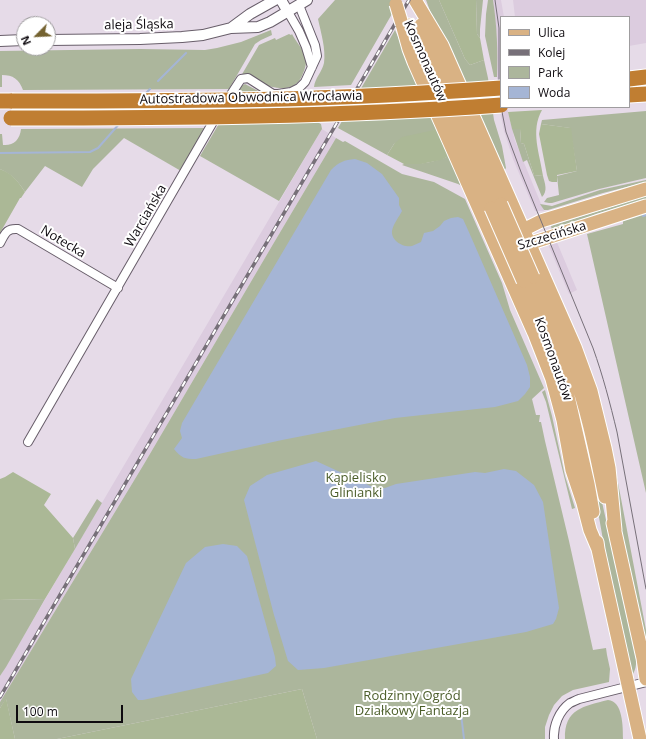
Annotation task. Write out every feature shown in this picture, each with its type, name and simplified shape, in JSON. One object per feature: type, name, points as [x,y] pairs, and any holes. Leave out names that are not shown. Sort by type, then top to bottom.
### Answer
[{"type":"highway","points":[[630,79],[646,77]]},
{"type":"highway","name":"Autostradowa Obwodnica Wrocławia","points":[[6,101],[179,101],[284,99],[351,97],[500,88]]},
{"type":"highway","points":[[630,95],[646,94]]},
{"type":"highway","name":"Autostradowa Obwodnica Wrocławia","points":[[6,118],[178,118],[286,116],[500,105]]},
{"type":"main road","name":"Kosmonautów","points":[[405,2],[404,21],[496,206]]},
{"type":"main road","name":"Kosmonautów","points":[[405,2],[528,279],[567,392],[591,498],[596,525],[598,549],[640,739]]},
{"type":"main road","points":[[405,2],[442,45],[575,347],[591,391],[599,422],[609,468],[615,530]]},
{"type":"main road","points":[[404,21],[409,49],[414,62],[497,248],[534,333],[552,379],[563,420],[572,470],[590,530],[598,549]]},
{"type":"main road","name":"Szczecińska","points":[[497,248],[510,236],[541,221],[646,189]]},
{"type":"main road","name":"Szczecińska","points":[[497,248],[516,248],[646,206]]},
{"type":"main road","points":[[516,212],[541,221]]},
{"type":"main road","name":"Kosmonautów","points":[[528,279],[562,342],[583,402],[606,500],[615,530],[643,658],[646,680]]},
{"type":"street","name":"aleja Śląska","points":[[230,28],[250,14],[275,0]]},
{"type":"street","points":[[281,0],[299,31],[312,66]]},
{"type":"street","name":"aleja Śląska","points":[[56,40],[182,37],[203,35],[230,28],[258,27],[288,12],[301,2]]},
{"type":"street","name":"Warciańska","points":[[28,442],[213,122],[241,79],[248,78],[273,94],[291,92],[299,88],[305,82],[317,56],[315,45],[301,2]]},
{"type":"street","points":[[0,41],[16,40]]},
{"type":"street","name":"Notecka","points":[[0,243],[7,231],[12,228],[18,229],[118,288]]},
{"type":"street","points":[[554,739],[554,729],[557,722],[563,710],[570,703],[579,699],[646,680]]},
{"type":"shaded area","points":[[493,0],[501,0],[504,16],[500,16],[500,108],[507,108],[515,141],[544,211],[535,211],[513,159],[504,131],[497,94],[497,39]]},
{"type":"shaded area","points":[[513,0],[646,0],[646,43],[630,46],[630,16],[515,16]]},
{"type":"shaded area","points":[[322,129],[336,138],[144,464],[0,702],[0,676]]},
{"type":"shaded area","points":[[556,240],[577,290],[569,294],[548,244]]},
{"type":"green space","points":[[335,0],[400,0],[351,85],[314,87],[324,63],[323,41],[318,19]]},
{"type":"green space","points":[[426,0],[439,0],[465,59],[470,65],[484,60],[494,120],[502,146],[506,168],[504,171],[433,19]]},
{"type":"green space","points":[[439,0],[476,0],[477,34],[480,38],[484,60],[470,65],[465,59]]},
{"type":"green space","points":[[476,0],[483,0],[480,38],[477,34]]},
{"type":"green space","points":[[488,0],[493,0],[497,38],[497,77],[494,77],[485,36]]},
{"type":"green space","points":[[271,30],[272,35],[255,44],[229,89],[23,90],[20,83],[15,78],[2,75],[2,87],[0,87],[0,51],[16,51],[16,56],[56,56],[56,50],[205,50],[241,42]]},
{"type":"green space","points":[[395,30],[439,129],[394,144],[387,155],[338,128]]},
{"type":"green space","points":[[292,34],[304,52],[306,58],[304,72],[297,83],[290,87],[274,87],[241,76],[259,45]]},
{"type":"green space","points":[[245,84],[321,124],[322,129],[279,201],[200,156],[241,86]]},
{"type":"green space","points":[[542,110],[538,118],[536,134],[543,176],[534,175],[524,144],[521,143],[520,129],[512,129],[508,112]]},
{"type":"green space","points":[[646,111],[646,178],[599,189],[552,203],[544,202],[547,198],[559,195],[557,176],[577,171],[570,128],[541,124],[542,120]]},
{"type":"green space","points":[[541,124],[571,128],[577,171],[557,175],[557,182],[549,181],[547,175],[539,134]]},
{"type":"green space","points":[[206,128],[181,171],[124,138],[93,169],[82,187],[45,166],[25,192],[14,178],[0,169],[0,134],[2,134],[3,145],[7,145],[18,139],[21,129]]},
{"type":"green space","points":[[439,129],[451,155],[441,160],[421,164],[404,164],[387,155],[394,144],[402,137]]},
{"type":"green space","points":[[512,129],[520,129],[521,143],[524,144],[534,175],[543,176],[545,192],[542,197],[527,160],[523,162]]},
{"type":"green space","name":"Kąpielisko Glinianki","points":[[336,138],[343,142],[345,141],[402,174],[434,182],[465,199],[502,283],[510,310],[544,388],[532,399],[536,415],[540,415],[539,422],[541,422],[593,650],[606,648],[610,669],[609,682],[573,690],[562,696],[554,705],[549,715],[545,727],[545,739],[317,739],[302,689],[57,739],[15,739],[6,699],[0,708],[0,702],[144,464]]},
{"type":"green space","points":[[451,155],[462,186],[402,165],[439,160]]},
{"type":"green space","points":[[0,169],[14,178],[25,192],[0,233]]},
{"type":"green space","points":[[646,180],[646,182],[603,193],[548,210],[544,210],[540,204],[552,206],[600,190]]},
{"type":"green space","points":[[646,196],[646,199],[596,214],[552,231],[551,226]]},
{"type":"green space","points":[[646,213],[646,493],[587,234],[623,224],[623,221]]},
{"type":"green space","points":[[529,279],[573,383],[602,502],[635,651],[636,664],[633,674],[607,562],[595,495]]},
{"type":"green space","points":[[545,390],[565,476],[575,508],[572,509],[546,402],[542,392]]},
{"type":"green space","points":[[615,467],[646,630],[646,642],[618,514]]},
{"type":"green space","points":[[13,472],[51,494],[44,505],[73,538],[75,549],[45,599],[0,600],[0,479]]},
{"type":"green space","points":[[97,499],[102,503],[75,549],[73,538]]},
{"type":"green space","points":[[45,599],[6,667],[0,676],[0,600]]},
{"type":"green space","points":[[302,689],[317,739],[57,739]]},
{"type":"green space","points":[[6,698],[15,739],[0,739],[0,708]]},
{"type":"green space","points":[[608,700],[613,701],[617,705],[621,715],[623,739],[565,739],[568,721],[577,710],[591,704]]},
{"type":"water","points":[[355,159],[367,163],[382,174],[399,198],[399,205],[402,211],[395,223],[392,235],[396,241],[402,245],[413,246],[421,242],[424,233],[433,231],[444,221],[451,218],[458,217],[463,219],[527,365],[530,377],[530,387],[518,401],[495,407],[395,418],[282,440],[196,459],[181,456],[174,449],[182,438],[180,431],[182,423],[331,170],[342,162]]},
{"type":"water","points":[[316,461],[377,489],[396,484],[475,472],[485,473],[504,469],[516,471],[534,485],[543,502],[559,608],[553,624],[526,632],[324,668],[298,670],[288,661],[274,615],[244,500],[250,486],[267,475]]},
{"type":"water","points":[[223,544],[237,546],[247,556],[275,657],[276,666],[268,673],[138,700],[132,692],[131,679],[186,563],[205,547]]},
{"type":"waterway","points":[[158,81],[186,53]]},
{"type":"waterway","points":[[145,94],[150,89]]},
{"type":"waterway","points":[[0,153],[90,152],[98,148],[120,123]]},
{"type":"waterway","points":[[461,705],[464,739]]},
{"type":"tram line","points":[[495,0],[499,28],[500,100]]},
{"type":"tram line","points":[[501,108],[506,132],[521,172],[593,348],[600,369],[617,432],[646,589]]},
{"type":"railway","points":[[0,697],[409,0]]},
{"type":"park label","name":"Rodzinny Ogród Działkowy Fantazja","points":[[412,704]]}]
